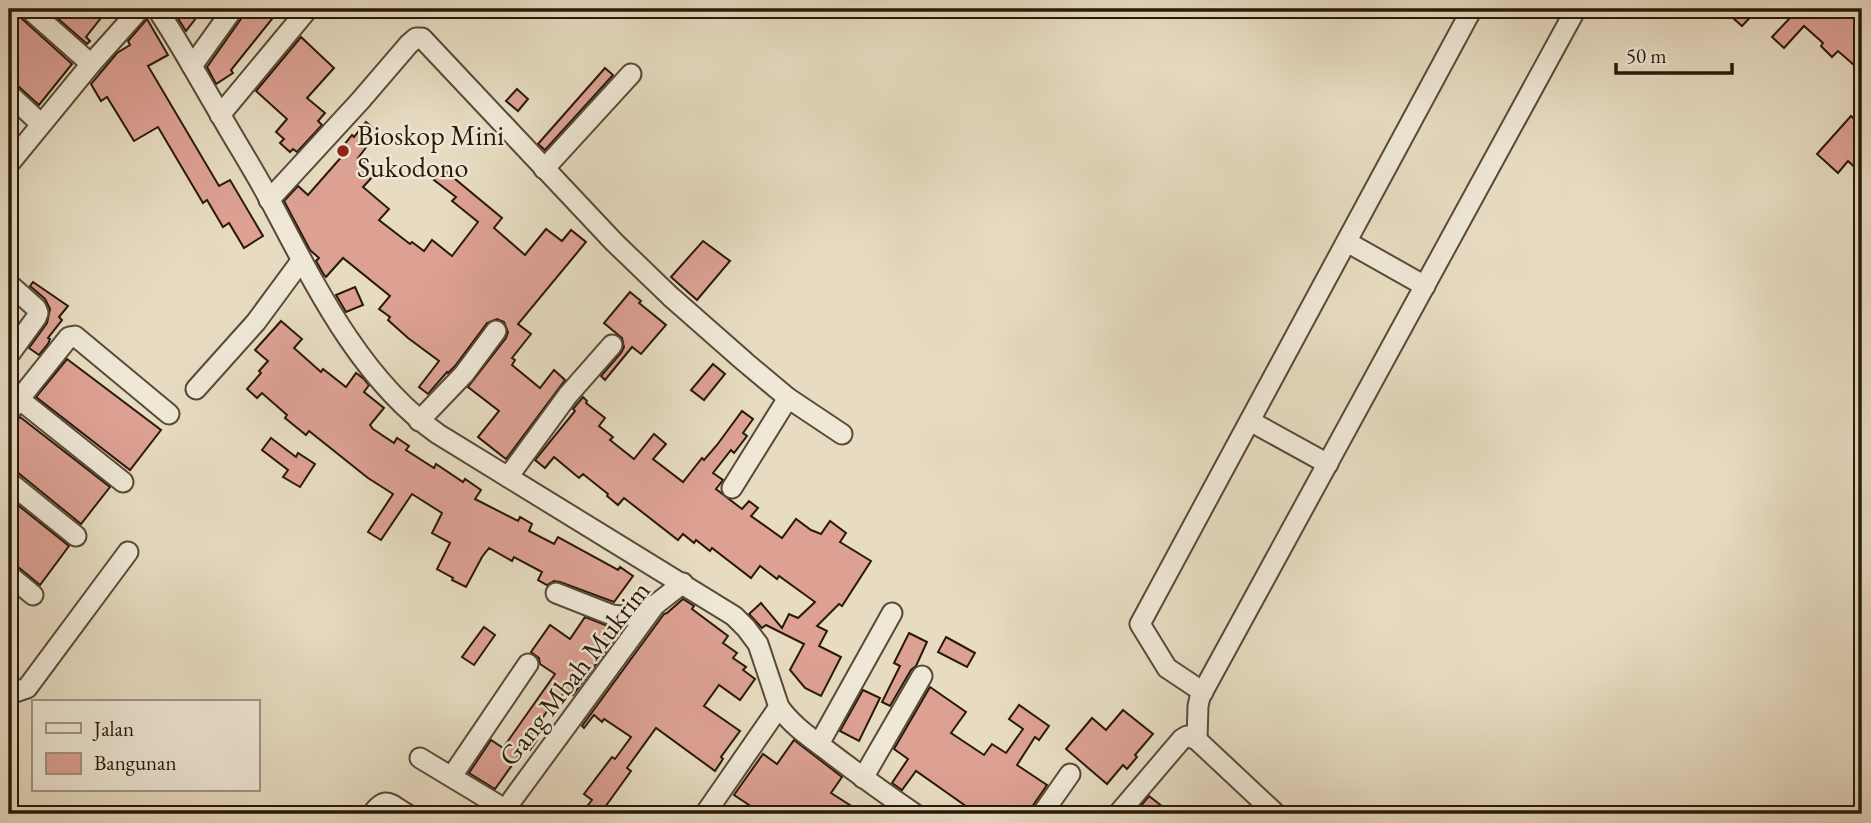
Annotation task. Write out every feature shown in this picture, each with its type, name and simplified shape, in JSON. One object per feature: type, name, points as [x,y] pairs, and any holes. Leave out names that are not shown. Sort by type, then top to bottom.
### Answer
[{"type":"street","points":[[29,9],[91,64]]},
{"type":"street","points":[[9,164],[139,9]]},
{"type":"street","points":[[157,9],[338,324],[379,378],[419,421],[734,615],[758,644],[786,715],[863,778],[915,814]]},
{"type":"street","points":[[192,66],[233,9]]},
{"type":"street","points":[[220,115],[307,9]]},
{"type":"street","points":[[1203,692],[1167,668],[1140,624],[1472,9]]},
{"type":"street","points":[[1197,740],[1198,706],[1203,692],[1576,9]]},
{"type":"street","points":[[269,200],[416,38],[422,38],[614,242],[670,296],[788,398],[842,435]]},
{"type":"street","points":[[544,169],[631,74]]},
{"type":"street","points":[[9,94],[41,124]]},
{"type":"street","points":[[1346,242],[1426,286]]},
{"type":"street","points":[[196,389],[256,322],[301,261]]},
{"type":"street","points":[[9,284],[37,308],[38,313],[9,355]]},
{"type":"street","points":[[419,421],[464,374],[496,331]]},
{"type":"street","points":[[123,482],[14,406],[72,335],[169,414]]},
{"type":"street","points":[[508,477],[568,395],[611,345]]},
{"type":"street","points":[[732,488],[788,398]]},
{"type":"street","points":[[1250,421],[1328,464]]},
{"type":"street","points":[[9,482],[76,536]]},
{"type":"street","points":[[9,694],[27,688],[128,552]]},
{"type":"street","points":[[9,575],[33,595]]},
{"type":"street","name":"Gang Mbah Mukrim","points":[[513,807],[655,605],[683,583]]},
{"type":"street","points":[[556,593],[620,616],[655,605]]},
{"type":"street","points":[[819,744],[892,613]]},
{"type":"street","points":[[452,776],[528,664]]},
{"type":"street","points":[[863,778],[922,676]]},
{"type":"street","points":[[705,814],[786,715]]},
{"type":"street","points":[[1118,814],[1187,736],[1197,740],[1276,814]]},
{"type":"street","points":[[421,758],[513,807]]},
{"type":"street","points":[[1042,814],[1070,774]]},
{"type":"street","points":[[372,814],[384,802],[407,814]]},
{"type":"building","points":[[9,9],[17,9],[21,18],[72,64],[39,105],[9,80]]},
{"type":"building","points":[[47,9],[108,9],[86,37],[90,41],[87,44]]},
{"type":"building","points":[[183,9],[203,9],[186,31],[177,17]]},
{"type":"building","points":[[245,9],[280,9],[231,70],[233,73],[216,84],[207,67],[243,16]]},
{"type":"building","points":[[1723,9],[1758,9],[1742,26]]},
{"type":"building","points":[[1778,9],[1857,9],[1862,14],[1862,72],[1838,51],[1832,57],[1821,46],[1823,43],[1804,26],[1784,48],[1772,37],[1789,19]]},
{"type":"building","points":[[147,19],[168,55],[148,66],[219,186],[230,180],[263,236],[244,248],[229,223],[223,227],[207,200],[203,203],[158,127],[134,141],[107,97],[101,101],[91,84],[117,53],[130,45],[128,41]]},
{"type":"building","points":[[301,37],[334,68],[307,98],[325,113],[318,121],[322,125],[297,152],[293,149],[290,152],[280,143],[284,139],[276,132],[287,119],[256,91]]},
{"type":"building","points":[[605,68],[613,75],[545,150],[538,144]]},
{"type":"building","points":[[517,89],[528,99],[518,111],[506,101]]},
{"type":"building","points":[[1851,116],[1862,126],[1862,174],[1848,161],[1838,173],[1817,154]]},
{"type":"building","points":[[366,122],[378,132],[358,158],[376,173],[363,187],[389,209],[379,220],[410,244],[412,242],[424,251],[432,240],[452,256],[478,222],[452,201],[456,197],[434,180],[443,169],[502,218],[494,228],[525,255],[546,229],[562,241],[571,230],[586,242],[518,324],[531,334],[512,358],[515,360],[512,365],[540,388],[554,370],[565,380],[506,459],[478,437],[499,411],[468,387],[506,338],[508,332],[504,322],[497,319],[487,323],[455,366],[428,394],[419,387],[439,361],[388,320],[390,317],[379,309],[390,296],[343,258],[326,277],[324,275],[316,261],[319,258],[310,250],[284,201],[298,186],[308,195],[344,154],[340,150]]},
{"type":"building","points":[[703,241],[730,261],[697,300],[671,277]]},
{"type":"building","points":[[33,282],[68,306],[59,317],[62,320],[48,338],[48,344],[39,355],[29,348],[47,323],[50,309],[45,299],[30,286]]},
{"type":"building","points":[[355,287],[363,305],[346,312],[336,295]]},
{"type":"building","points":[[630,292],[666,325],[641,354],[632,347],[605,380],[601,376],[624,347],[622,338],[604,323]]},
{"type":"building","points":[[281,321],[302,339],[294,348],[321,372],[323,369],[346,387],[356,373],[364,379],[369,385],[364,392],[384,408],[370,425],[373,429],[394,443],[397,438],[409,446],[406,450],[434,468],[436,464],[463,482],[465,479],[481,490],[475,499],[518,521],[520,517],[532,524],[529,531],[554,544],[558,537],[633,576],[614,602],[560,582],[554,581],[547,585],[538,580],[542,572],[514,557],[512,561],[489,548],[466,587],[452,580],[453,578],[437,569],[450,543],[432,533],[442,513],[412,494],[381,540],[368,532],[393,494],[368,478],[309,431],[306,435],[285,418],[287,415],[262,393],[257,398],[247,389],[268,361],[255,350]]},
{"type":"building","points":[[67,359],[161,430],[130,470],[36,397]]},
{"type":"building","points":[[713,364],[725,374],[704,400],[691,390]]},
{"type":"building","points":[[583,397],[586,403],[605,418],[599,426],[613,437],[610,440],[634,459],[654,434],[666,444],[653,459],[683,482],[702,458],[704,460],[717,445],[742,411],[753,419],[743,433],[747,436],[734,453],[731,450],[713,473],[723,480],[716,489],[742,509],[749,501],[758,508],[751,516],[782,538],[796,519],[821,534],[830,521],[846,533],[840,542],[871,561],[842,606],[839,604],[817,626],[827,631],[819,646],[841,657],[821,696],[805,688],[790,670],[804,644],[766,625],[762,628],[749,614],[761,603],[782,628],[789,614],[798,618],[815,602],[760,566],[751,578],[712,548],[710,551],[683,534],[678,540],[624,498],[618,505],[583,474],[579,478],[554,457],[545,468],[535,460],[575,411],[573,409]]},
{"type":"building","points":[[20,417],[110,487],[81,524],[17,472],[9,470],[9,424]]},
{"type":"building","points":[[271,438],[296,457],[298,453],[315,464],[300,487],[283,477],[288,470],[262,450]]},
{"type":"building","points":[[9,498],[69,546],[40,585],[9,562]]},
{"type":"building","points":[[683,599],[728,636],[723,643],[737,653],[733,658],[746,667],[743,670],[755,679],[740,700],[719,685],[704,706],[740,731],[721,757],[723,759],[715,771],[656,728],[627,768],[631,771],[600,814],[581,814],[592,800],[584,794],[631,737],[594,715],[584,728],[582,726],[664,614]]},
{"type":"building","points":[[585,617],[622,629],[573,695],[566,690],[552,708],[550,707],[530,736],[537,740],[530,750],[525,747],[495,789],[469,773],[491,740],[503,748],[555,674],[540,664],[539,658],[531,652],[550,625],[570,639]]},
{"type":"building","points":[[484,627],[495,635],[474,665],[462,657]]},
{"type":"building","points":[[909,633],[927,642],[916,666],[890,706],[882,702],[900,666],[894,663]]},
{"type":"building","points":[[946,637],[975,653],[967,667],[938,652]]},
{"type":"building","points":[[930,687],[966,712],[951,733],[984,755],[992,744],[1006,753],[1023,729],[1009,719],[1019,705],[1049,726],[1039,740],[1035,737],[1017,765],[1047,785],[1030,814],[967,814],[970,809],[916,771],[902,790],[892,783],[908,759],[894,749]]},
{"type":"building","points":[[863,690],[880,698],[859,741],[840,731]]},
{"type":"building","points":[[1123,710],[1153,734],[1127,769],[1123,765],[1107,784],[1066,749],[1092,718],[1106,730]]},
{"type":"building","points":[[794,740],[842,777],[831,793],[864,814],[752,814],[745,810],[749,805],[734,795],[763,754],[777,764]]},
{"type":"building","points":[[1149,796],[1172,814],[1134,814]]},
{"type":"place","name":"Bioskop Mini Sukodono","points":[[343,151]]}]
